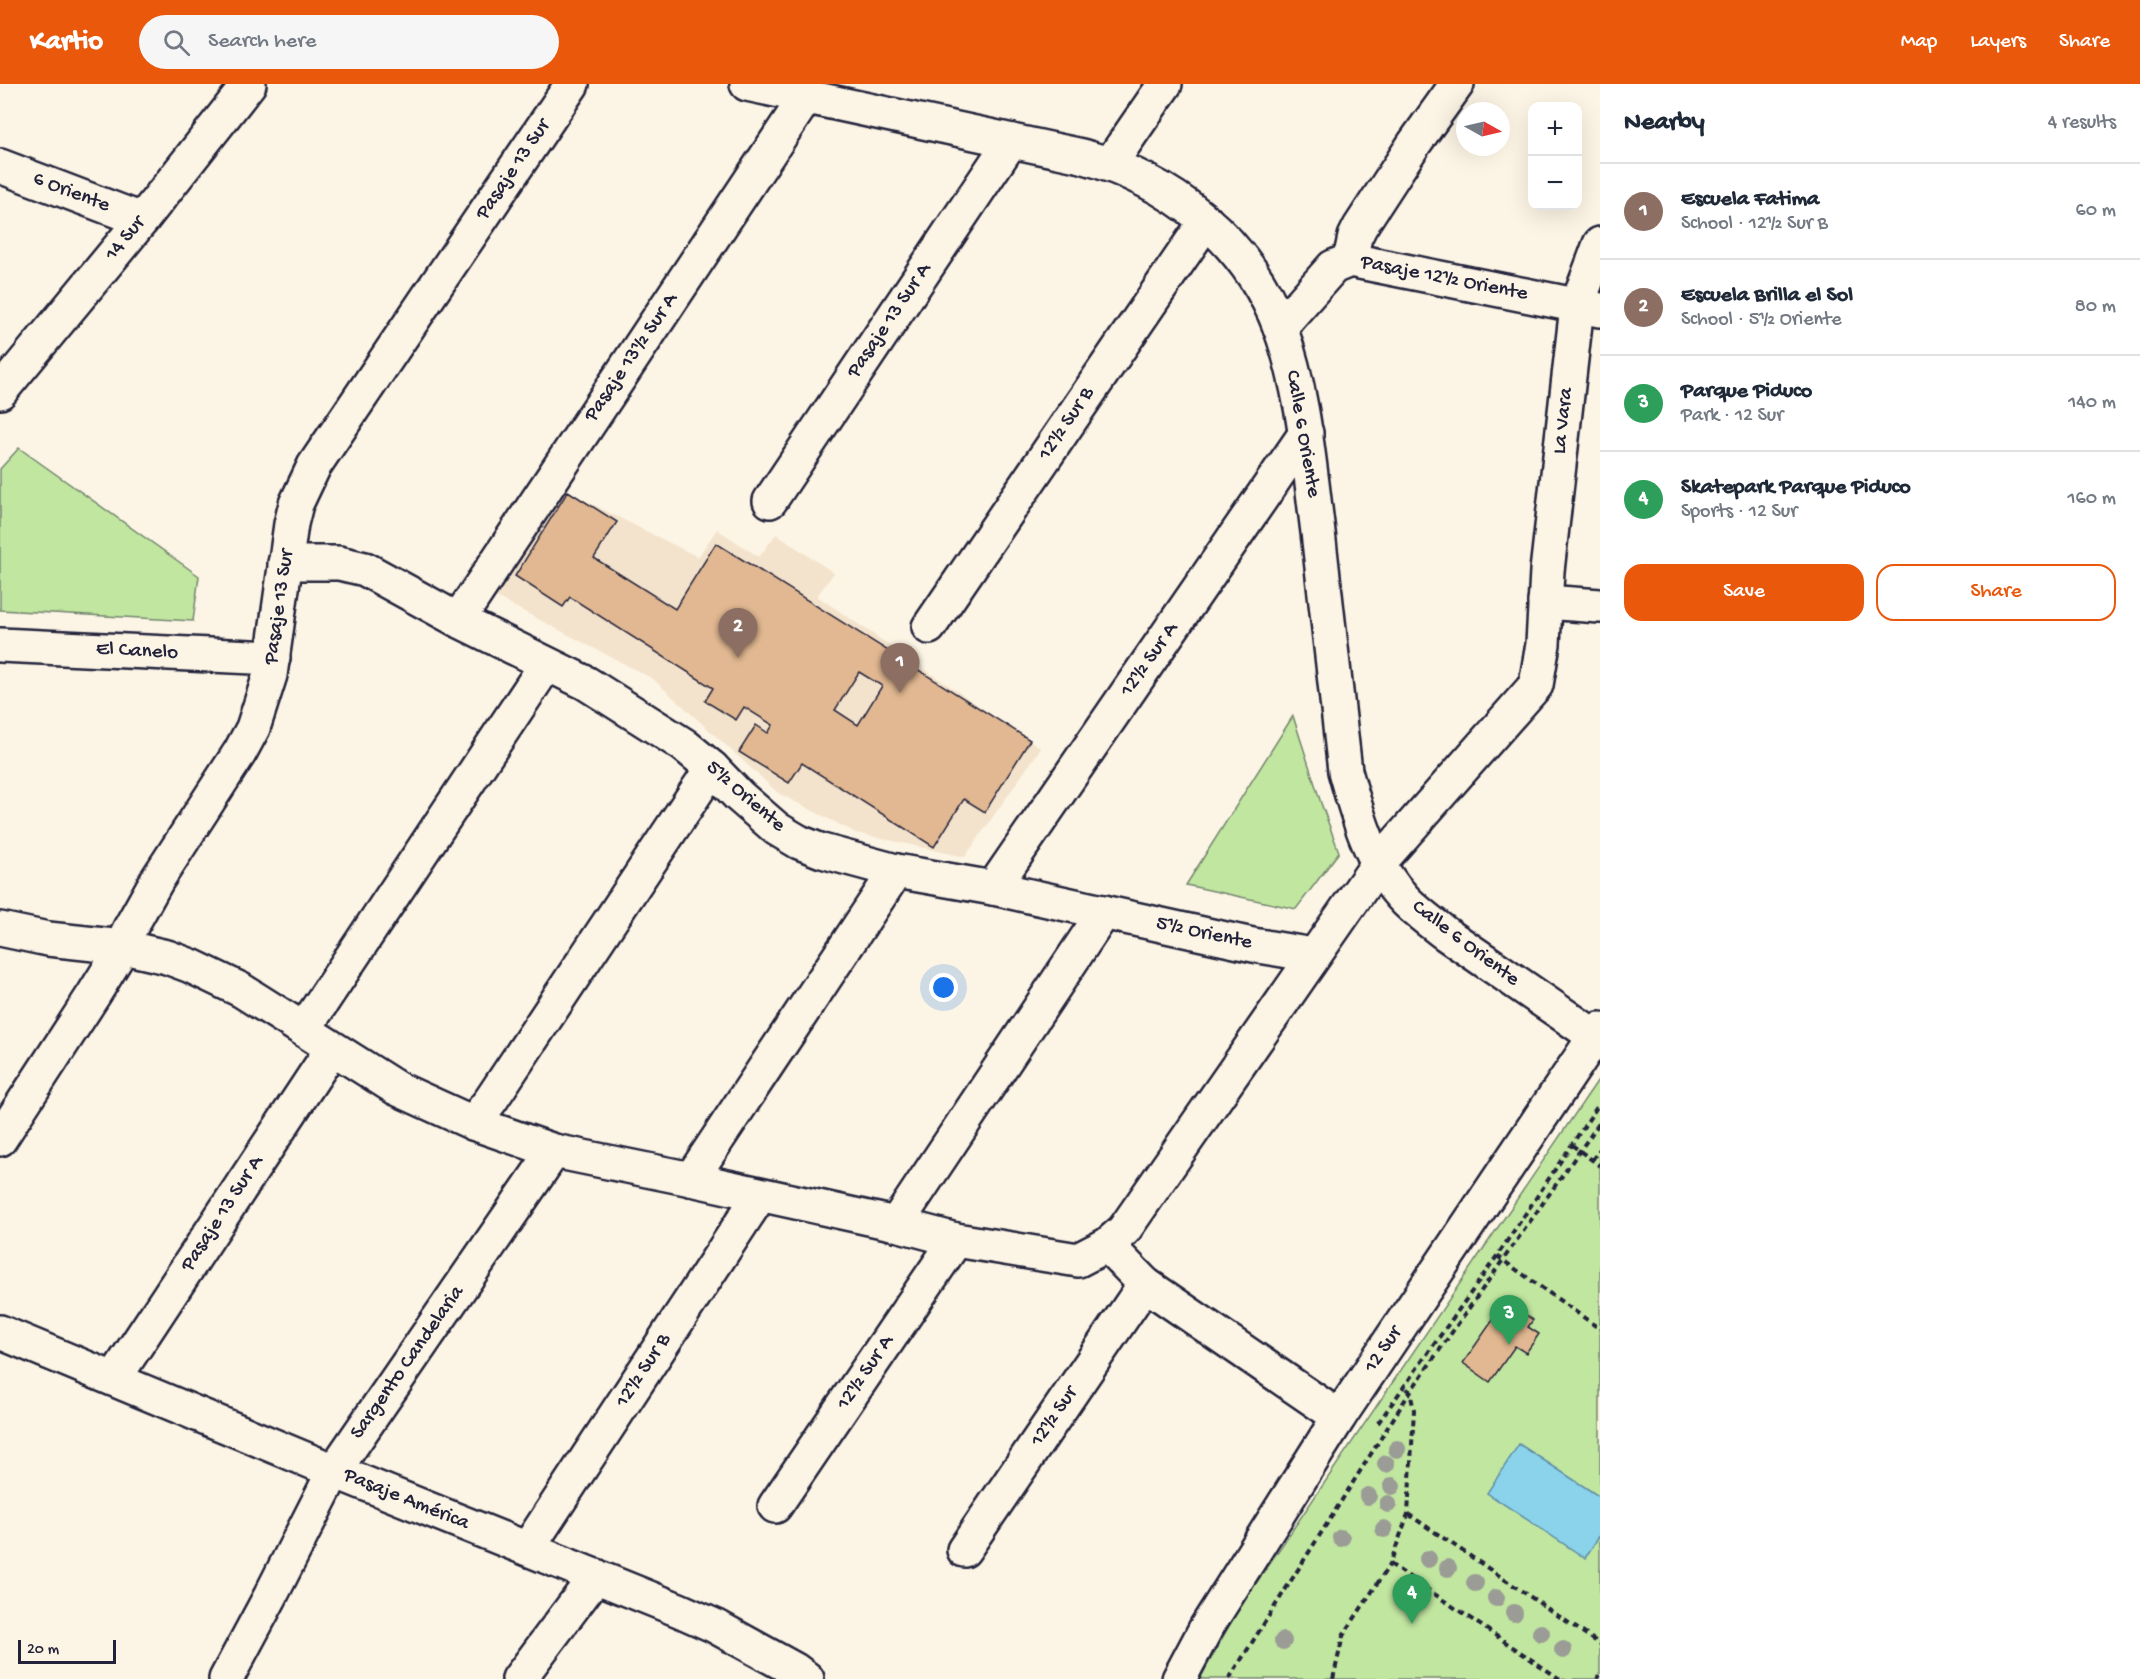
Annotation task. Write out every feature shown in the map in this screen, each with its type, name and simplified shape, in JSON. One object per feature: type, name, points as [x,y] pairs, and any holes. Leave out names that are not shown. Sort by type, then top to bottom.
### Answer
[{"type":"street","name":"14 Sur","points":[[0,392],[142,220],[249,84]]},
{"type":"street","name":"Pasaje 13 Sur","points":[[0,1139],[123,947],[129,930],[157,880],[240,752],[263,702],[273,658],[285,563],[296,504],[314,466],[572,84]]},
{"type":"street","name":"Calle 6 Oriente","points":[[747,84],[1110,164],[1148,181],[1206,220],[1245,265],[1265,295],[1280,327],[1294,374],[1306,433],[1346,771],[1358,817],[1378,864],[1406,901],[1438,928],[1598,1035]]},
{"type":"street","points":[[1110,164],[1165,84]]},
{"type":"street","points":[[1350,261],[1355,237],[1360,227],[1414,144],[1457,84]]},
{"type":"street","name":"Pasaje 13½ Sur A","points":[[458,620],[806,97]]},
{"type":"street","name":"Pasaje 13 Sur A","points":[[770,501],[1011,141]]},
{"type":"street","name":"6 Oriente","points":[[0,166],[142,220]]},
{"type":"street","name":"12½ Sur B","points":[[929,627],[1206,220]]},
{"type":"street","name":"La Vara","points":[[0,929],[48,939],[123,947],[167,957],[241,990],[396,1088],[473,1123],[554,1151],[896,1224],[956,1240],[1078,1260],[1107,1245],[1124,1230],[1378,864],[1536,686],[1543,644],[1548,560],[1600,243]]},
{"type":"street","name":"Pasaje 12½ Oriente","points":[[1280,327],[1333,267],[1350,261],[1588,308]]},
{"type":"street","name":"12½ Sur A","points":[[993,888],[1306,433]]},
{"type":"street","name":"5½ Oriente","points":[[285,563],[339,563],[365,569],[458,620],[586,683],[668,734],[712,768],[755,812],[799,842],[845,859],[896,871],[993,888],[1252,945],[1313,956]]},
{"type":"street","points":[[1545,602],[1600,606]]},
{"type":"street","name":"El Canelo","points":[[0,645],[273,658]]},
{"type":"street","points":[[304,1029],[546,665]]},
{"type":"street","points":[[473,1123],[491,1100],[712,768]]},
{"type":"street","points":[[691,1179],[896,871]]},
{"type":"street","points":[[896,1224],[1104,912]]},
{"type":"street","name":"12 Sur","points":[[1179,1679],[1206,1628],[1340,1417],[1598,1035]]},
{"type":"street","name":"Pasaje 13 Sur A","points":[[114,1379],[332,1048]]},
{"type":"street","name":"Sargento Candelaria","points":[[226,1679],[334,1471],[554,1151]]},
{"type":"street","name":"12½ Sur B","points":[[528,1548],[760,1195]]},
{"type":"street","name":"12½ Sur A","points":[[775,1506],[956,1240]]},
{"type":"street","points":[[1107,1245],[1145,1284],[1340,1417]]},
{"type":"street","name":"12½ Sur","points":[[964,1550],[1145,1284]]},
{"type":"street","name":"Pasaje América","points":[[0,1332],[715,1626],[797,1676]]},
{"type":"street","points":[[519,1679],[596,1576]]},
{"type":"path","points":[[1372,1432],[1497,1257],[1599,1104]]},
{"type":"path","points":[[1229,1679],[1410,1392],[1600,1122]]},
{"type":"path","points":[[1572,1145],[1600,1166]]},
{"type":"path","points":[[1592,1160],[1600,1149]]},
{"type":"path","points":[[1497,1257],[1600,1329]]},
{"type":"path","points":[[1333,1679],[1343,1636],[1390,1564],[1408,1514],[1414,1410],[1410,1392],[1404,1386]]},
{"type":"path","points":[[1408,1514],[1600,1644]]},
{"type":"path","points":[[1390,1564],[1560,1679]]},
{"type":"shaded area","points":[[562,489],[698,557],[717,529],[759,557],[776,534],[834,573],[817,596],[1041,748],[965,857],[856,833],[778,793],[653,679],[490,594]]},
{"type":"green space","points":[[19,448],[199,576],[193,621],[0,610],[0,469]]},
{"type":"green space","points":[[1293,716],[1339,852],[1296,909],[1186,885]]},
{"type":"green space","points":[[1600,1077],[1600,1679],[1200,1679],[1236,1613]]},
{"type":"water","points":[[1519,1444],[1600,1497],[1600,1535],[1585,1558],[1487,1493]]},
{"type":"building","points":[[568,491],[617,522],[594,558],[675,609],[716,543],[1030,740],[985,812],[964,799],[934,847],[802,763],[789,783],[739,752],[756,725],[768,733],[773,725],[744,707],[736,720],[705,701],[713,688],[570,597],[563,607],[515,576]],"holes":[[[859,672],[882,686],[858,725],[835,710]]]},
{"type":"building","points":[[1506,1301],[1533,1320],[1528,1327],[1539,1334],[1526,1353],[1515,1346],[1490,1382],[1463,1363]]},
{"type":"place","name":"Escuela Brilla el Sol","points":[[738,658]]},
{"type":"place","name":"Escuela Fatima","points":[[900,693]]},
{"type":"place","name":"Parque Piduco","points":[[1509,1345]]},
{"type":"place","name":"Skatepark Parque Piduco","points":[[1412,1624]]}]
